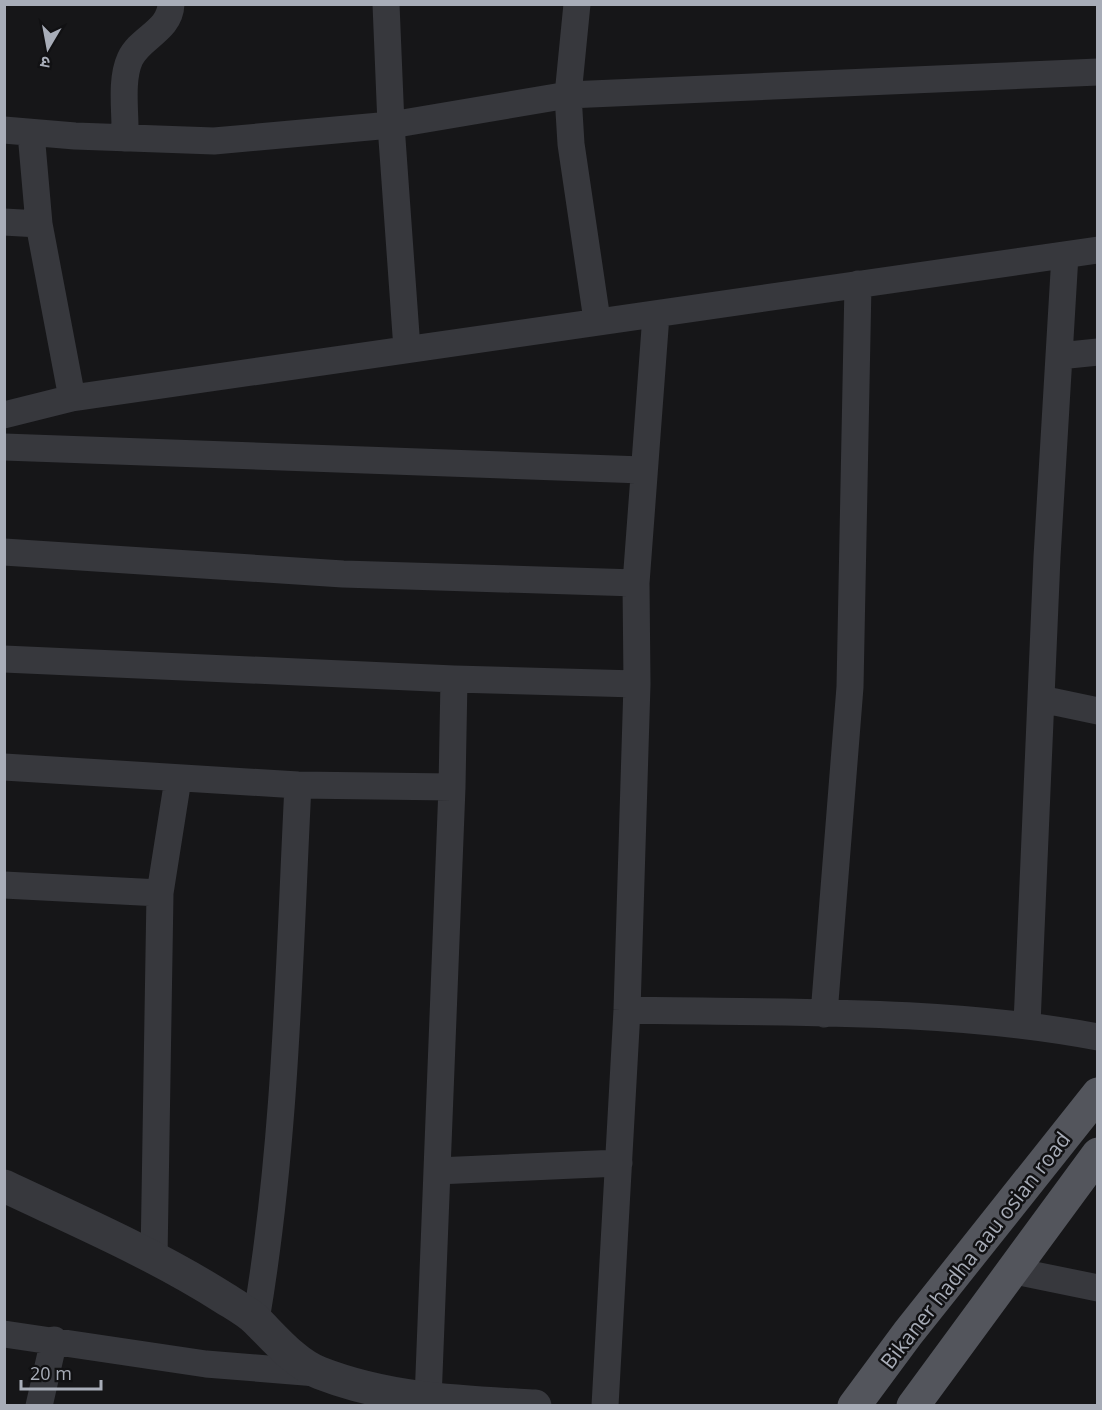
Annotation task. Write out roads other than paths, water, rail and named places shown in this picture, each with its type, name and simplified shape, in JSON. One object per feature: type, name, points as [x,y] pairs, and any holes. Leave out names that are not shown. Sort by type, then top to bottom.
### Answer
[{"type":"main road","name":"Bikaner hadha aau osian road","points":[[854,1406],[908,1333],[1098,1095]]},
{"type":"main road","name":"Bikaner hadha aau osian road","points":[[913,1406],[1010,1270],[1098,1154]]},
{"type":"street","points":[[125,138],[127,70],[131,57],[164,26],[171,4]]},
{"type":"street","points":[[386,4],[391,125],[407,349]]},
{"type":"street","points":[[577,4],[568,95],[571,144],[597,320]]},
{"type":"street","points":[[4,130],[214,141],[391,125],[568,95],[1098,72]]},
{"type":"street","points":[[31,133],[39,224],[72,398]]},
{"type":"street","points":[[4,222],[39,224]]},
{"type":"street","points":[[4,415],[72,398],[597,320],[656,315],[1098,250]]},
{"type":"street","points":[[1027,1024],[1041,699],[1065,255]]},
{"type":"street","points":[[824,1014],[850,687],[858,284]]},
{"type":"street","points":[[605,1406],[627,1010],[637,684],[636,583],[656,315]]},
{"type":"street","points":[[1059,356],[1098,352]]},
{"type":"street","points":[[4,447],[643,470]]},
{"type":"street","points":[[4,552],[343,574],[636,583]]},
{"type":"street","points":[[4,659],[454,679],[637,684]]},
{"type":"street","points":[[428,1400],[452,787],[454,679]]},
{"type":"street","points":[[1041,699],[1098,711]]},
{"type":"street","points":[[4,767],[298,785],[452,787]]},
{"type":"street","points":[[154,1259],[160,893],[178,779]]},
{"type":"street","points":[[256,1320],[265,1266],[283,1077],[298,785]]},
{"type":"street","points":[[4,885],[160,893]]},
{"type":"street","points":[[627,1010],[824,1014],[1027,1024],[1098,1037]]},
{"type":"street","points":[[436,1171],[619,1163]]},
{"type":"street","points":[[4,1186],[154,1259],[221,1296],[256,1320],[275,1340],[317,1372]]},
{"type":"street","points":[[1010,1270],[1098,1288]]},
{"type":"street","points":[[4,1335],[54,1340],[206,1364],[317,1372],[360,1386],[428,1400],[535,1406]]},
{"type":"street","points":[[39,1406],[54,1340]]}]
